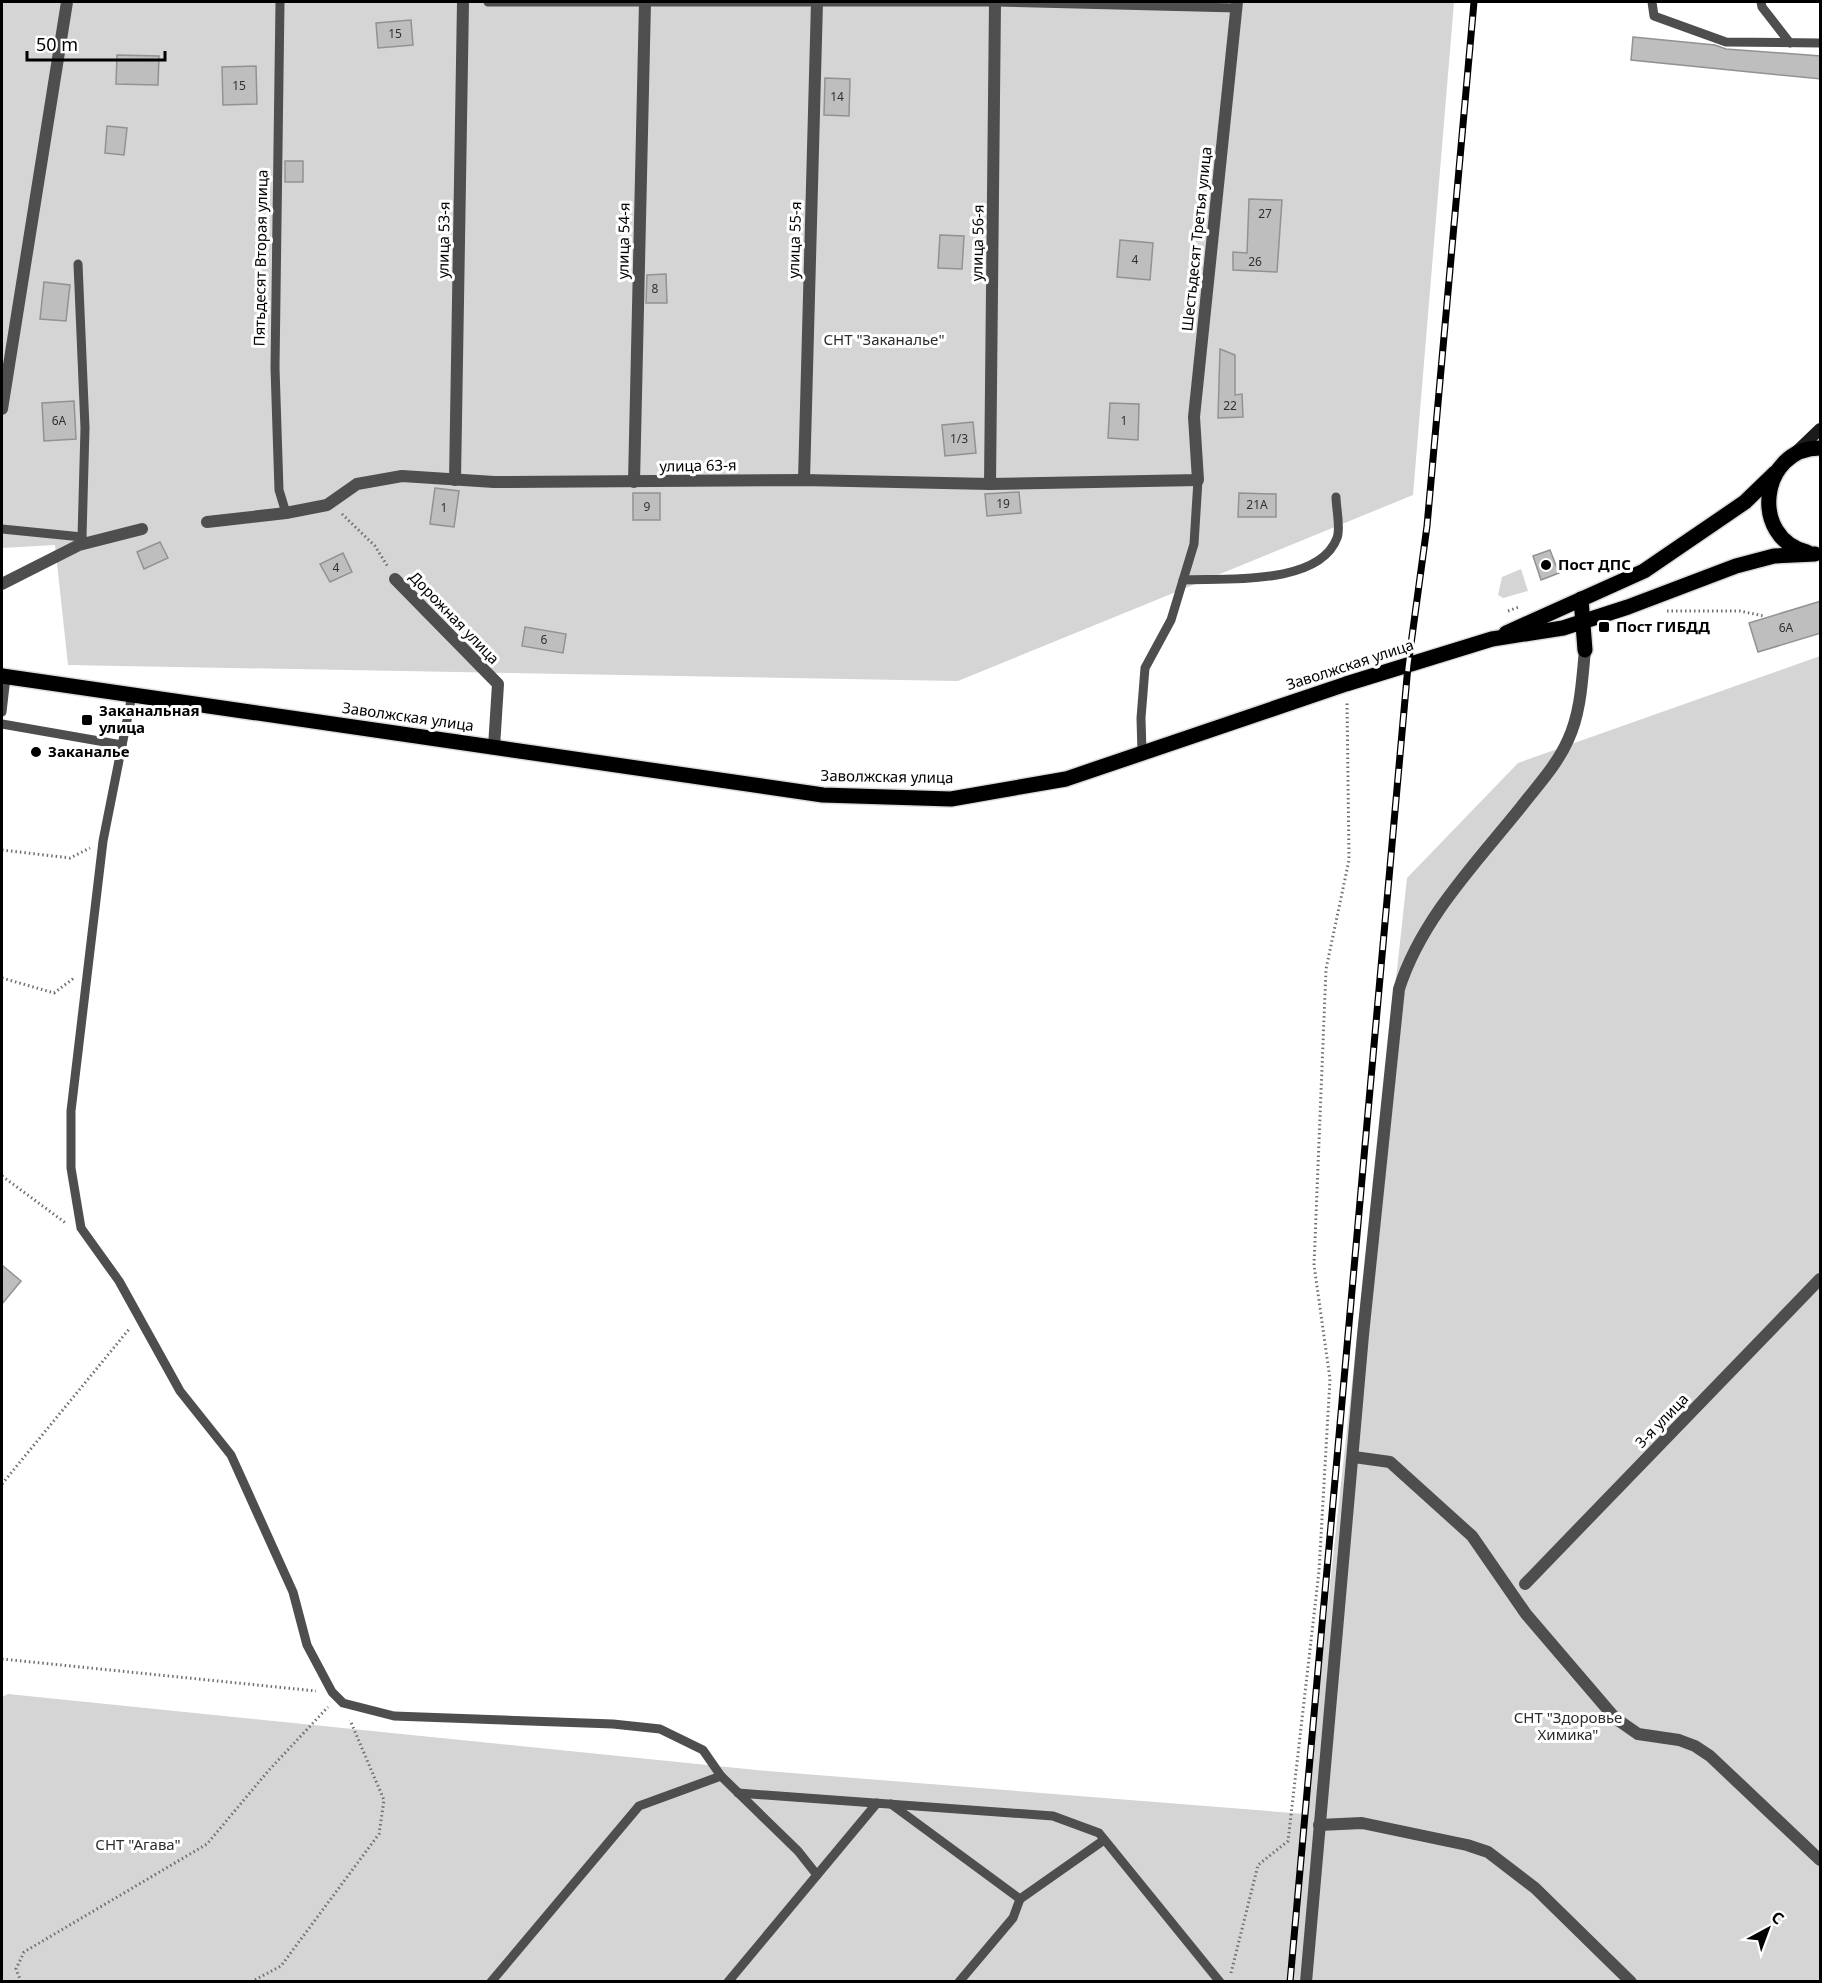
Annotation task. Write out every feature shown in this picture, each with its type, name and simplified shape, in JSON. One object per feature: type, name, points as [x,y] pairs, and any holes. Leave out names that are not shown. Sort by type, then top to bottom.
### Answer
[{"type":"main road","points":[[1492,639],[1627,580],[1687,544],[1745,502],[1780,467],[1798,453],[1821,448]]},
{"type":"main road","points":[[1780,467],[1769,488],[1767,503],[1770,519],[1788,543],[1801,551],[1818,554]]},
{"type":"main road","name":"Заволжская улица","points":[[4,676],[823,795],[951,799],[1066,779],[1347,684],[1492,639],[1531,634],[1583,622],[1736,566],[1774,556],[1818,554]]},
{"type":"main road","points":[[1581,599],[1585,650]]},
{"type":"street","points":[[2,409],[67,2]]},
{"type":"street","name":"улица 53-я","points":[[455,480],[463,2]]},
{"type":"street","name":"улица 54-я","points":[[634,482],[645,2]]},
{"type":"street","name":"улица 55-я","points":[[804,480],[817,2]]},
{"type":"street","name":"улица 56-я","points":[[990,484],[995,2]]},
{"type":"street","name":"Шестьдесят Третья улица","points":[[1198,480],[1194,417],[1237,4]]},
{"type":"street","points":[[1780,467],[1821,429]]},
{"type":"street","name":"улица 63-я","points":[[207,522],[286,513],[330,503],[357,484],[402,476],[494,483],[804,480],[990,484],[1198,480]]},
{"type":"street","points":[[2,584],[80,541],[142,529]]},
{"type":"street","name":"Дорожная улица","points":[[395,579],[498,684],[494,747]]},
{"type":"street","points":[[1306,1982],[1363,1335],[1399,989],[1407,965],[1423,934],[1457,886],[1552,768],[1569,739],[1578,708],[1585,650]]},
{"type":"street","name":"3-я улица","points":[[1525,1584],[1821,1279]]},
{"type":"street","points":[[1354,1457],[1389,1462],[1472,1536],[1526,1614],[1615,1718],[1638,1734],[1679,1740],[1695,1746],[1710,1756],[1821,1860]]},
{"type":"street","points":[[1319,1825],[1362,1823],[1467,1845],[1488,1852],[1535,1888],[1624,1979]]},
{"type":"lane","name":"Пятьдесят Вторая улица","points":[[280,2],[275,368],[279,490],[286,513]]},
{"type":"lane","points":[[488,2],[1237,4]]},
{"type":"lane","points":[[1652,2],[1654,16],[1726,42],[1821,43]]},
{"type":"lane","points":[[1761,2],[1762,7],[1790,43]]},
{"type":"lane","points":[[2,529],[80,541],[85,428],[78,264]]},
{"type":"lane","points":[[1142,753],[1141,718],[1145,668],[1171,620],[1194,544],[1198,480]]},
{"type":"lane","points":[[1183,580],[1272,577],[1323,560],[1338,537],[1336,497]]},
{"type":"lane","points":[[2,712],[4,676]]},
{"type":"lane","points":[[132,695],[103,841],[71,1111],[71,1168],[82,1229],[118,1281],[180,1391],[231,1455],[292,1592],[307,1645],[338,1698],[394,1716],[613,1724],[660,1729],[703,1750],[721,1776],[798,1851],[817,1875]]},
{"type":"lane","points":[[2,724],[122,745]]},
{"type":"lane","points":[[491,1982],[639,1806],[721,1776]]},
{"type":"lane","points":[[738,1793],[1053,1816],[1099,1833],[1214,1979]]},
{"type":"lane","points":[[728,1982],[877,1803]]},
{"type":"lane","points":[[891,1804],[1020,1899]]},
{"type":"lane","points":[[959,1982],[1013,1918],[1020,1899],[1104,1840]]},
{"type":"path","points":[[330,503],[375,546],[395,579]]},
{"type":"path","points":[[1660,612],[1740,611],[1764,616]]},
{"type":"path","points":[[1231,1982],[1232,1967],[1258,1865],[1288,1841],[1319,1571],[1330,1379],[1314,1265],[1326,969],[1349,860],[1347,684]]},
{"type":"path","points":[[2,850],[70,858],[103,841]]},
{"type":"path","points":[[2,978],[54,993],[87,967]]},
{"type":"path","points":[[2,1176],[74,1229],[82,1229]]},
{"type":"path","points":[[2,1484],[139,1318]]},
{"type":"path","points":[[2,1659],[338,1698]]},
{"type":"path","points":[[21,1982],[16,1970],[24,1952],[207,1844],[269,1770],[338,1698]]},
{"type":"path","points":[[251,1982],[280,1966],[379,1834],[384,1800],[338,1698]]},
{"type":"green space","name":"СНТ \"Заканалье\"","points":[[2,2],[1454,2],[1413,495],[958,681],[68,665],[55,545],[2,548]]},
{"type":"green space","points":[[1521,569],[1528,591],[1503,598],[1498,595],[1502,577]]},
{"type":"green space","name":"СНТ \"Здоровье Химика\"","points":[[1820,656],[1820,1981],[2,1982],[2,1697],[8,1694],[767,1771],[1305,1814],[1407,878],[1518,763]]},
{"type":"building","points":[[411,20],[413,45],[378,48],[376,23]]},
{"type":"building","points":[[1633,37],[1715,45],[1726,49],[1821,56],[1821,79],[1631,60]]},
{"type":"building","points":[[117,55],[159,56],[158,85],[116,84]]},
{"type":"building","points":[[256,66],[257,104],[223,105],[222,67]]},
{"type":"building","points":[[825,78],[850,79],[849,116],[824,115]]},
{"type":"building","points":[[107,126],[127,128],[124,155],[105,153]]},
{"type":"building","points":[[285,161],[303,161],[303,182],[285,182]]},
{"type":"building","points":[[1249,199],[1282,200],[1277,272],[1233,270],[1233,252],[1247,253]]},
{"type":"building","points":[[940,235],[964,236],[962,269],[938,268]]},
{"type":"building","points":[[1120,240],[1153,243],[1150,280],[1117,277]]},
{"type":"building","points":[[666,274],[667,303],[646,303],[647,275]]},
{"type":"building","points":[[44,282],[70,285],[66,321],[40,319]]},
{"type":"building","points":[[1220,349],[1235,355],[1235,395],[1242,394],[1243,417],[1218,418]]},
{"type":"building","points":[[74,401],[76,439],[44,441],[42,403]]},
{"type":"building","points":[[1110,403],[1139,404],[1138,440],[1108,438]]},
{"type":"building","points":[[973,422],[976,453],[945,456],[942,425]]},
{"type":"building","points":[[435,488],[459,491],[454,527],[430,524]]},
{"type":"building","points":[[1019,492],[1021,513],[987,516],[985,494]]},
{"type":"building","points":[[633,493],[660,493],[660,520],[633,520]]},
{"type":"building","points":[[1239,493],[1276,494],[1276,517],[1238,517]]},
{"type":"building","points":[[160,542],[168,558],[144,569],[137,552]]},
{"type":"building","name":"Пост ДПС","points":[[1550,550],[1559,573],[1541,580],[1533,556]]},
{"type":"building","points":[[343,553],[352,572],[330,582],[320,564]]},
{"type":"building","points":[[1821,601],[1821,633],[1758,652],[1749,623]]},
{"type":"building","points":[[525,627],[566,634],[563,653],[522,646]]},
{"type":"building","points":[[2,1265],[21,1281],[2,1304]]},
{"type":"railway","points":[[1290,1982],[1408,666],[1427,526],[1474,2]]},
{"type":"place","name":"Пост ДПС","points":[[1546,565]]},
{"type":"place","name":"Пост ГИБДД","points":[[1604,627]]},
{"type":"place","name":"Заканальная улица","points":[[87,720]]},
{"type":"place","name":"Заканалье","points":[[36,752]]},
{"type":"park label","name":"СНТ \"Агава\"","points":[[138,1845]]}]
